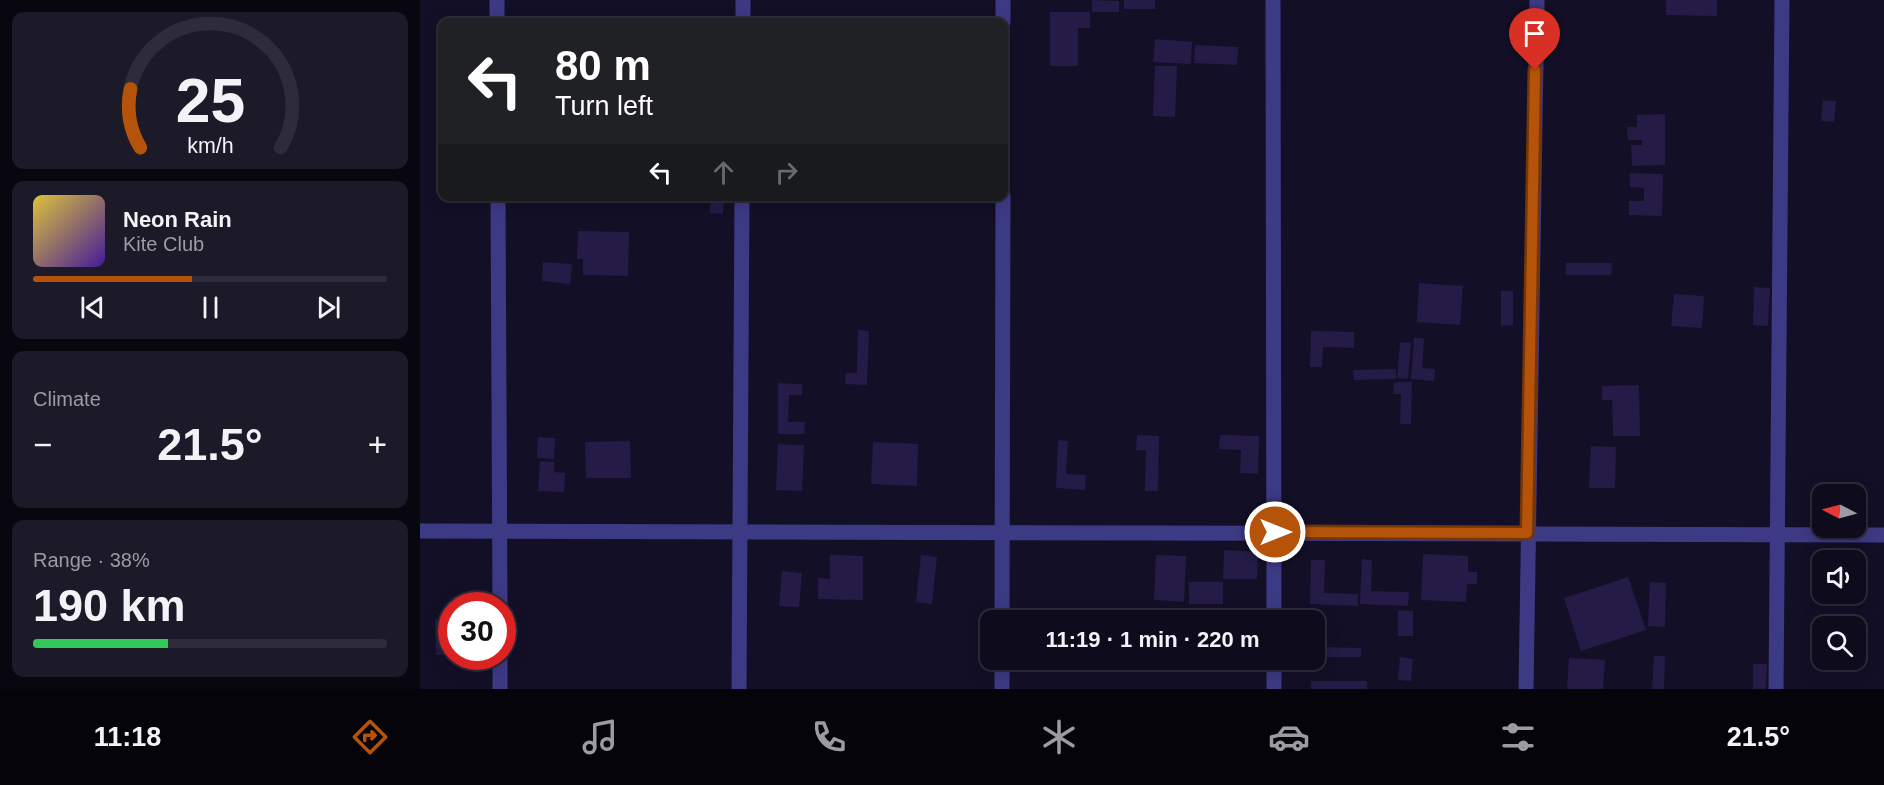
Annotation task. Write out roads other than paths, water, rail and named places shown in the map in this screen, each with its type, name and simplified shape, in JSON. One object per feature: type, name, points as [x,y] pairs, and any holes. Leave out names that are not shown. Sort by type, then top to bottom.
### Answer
[{"type":"street","points":[[497,0],[497,18]]},
{"type":"street","points":[[743,0],[743,18]]},
{"type":"street","points":[[1003,0],[1003,18]]},
{"type":"street","points":[[1273,0],[1274,610]]},
{"type":"street","points":[[1526,689],[1537,0]]},
{"type":"street","points":[[1776,689],[1782,0]]},
{"type":"street","points":[[498,201],[500,592]]},
{"type":"street","points":[[739,689],[742,201]]},
{"type":"street","points":[[1002,610],[1003,201]]},
{"type":"street","points":[[420,531],[1884,535]]},
{"type":"street","points":[[500,670],[500,689]]},
{"type":"street","points":[[1002,670],[1002,689]]},
{"type":"street","points":[[1274,670],[1274,689]]}]
